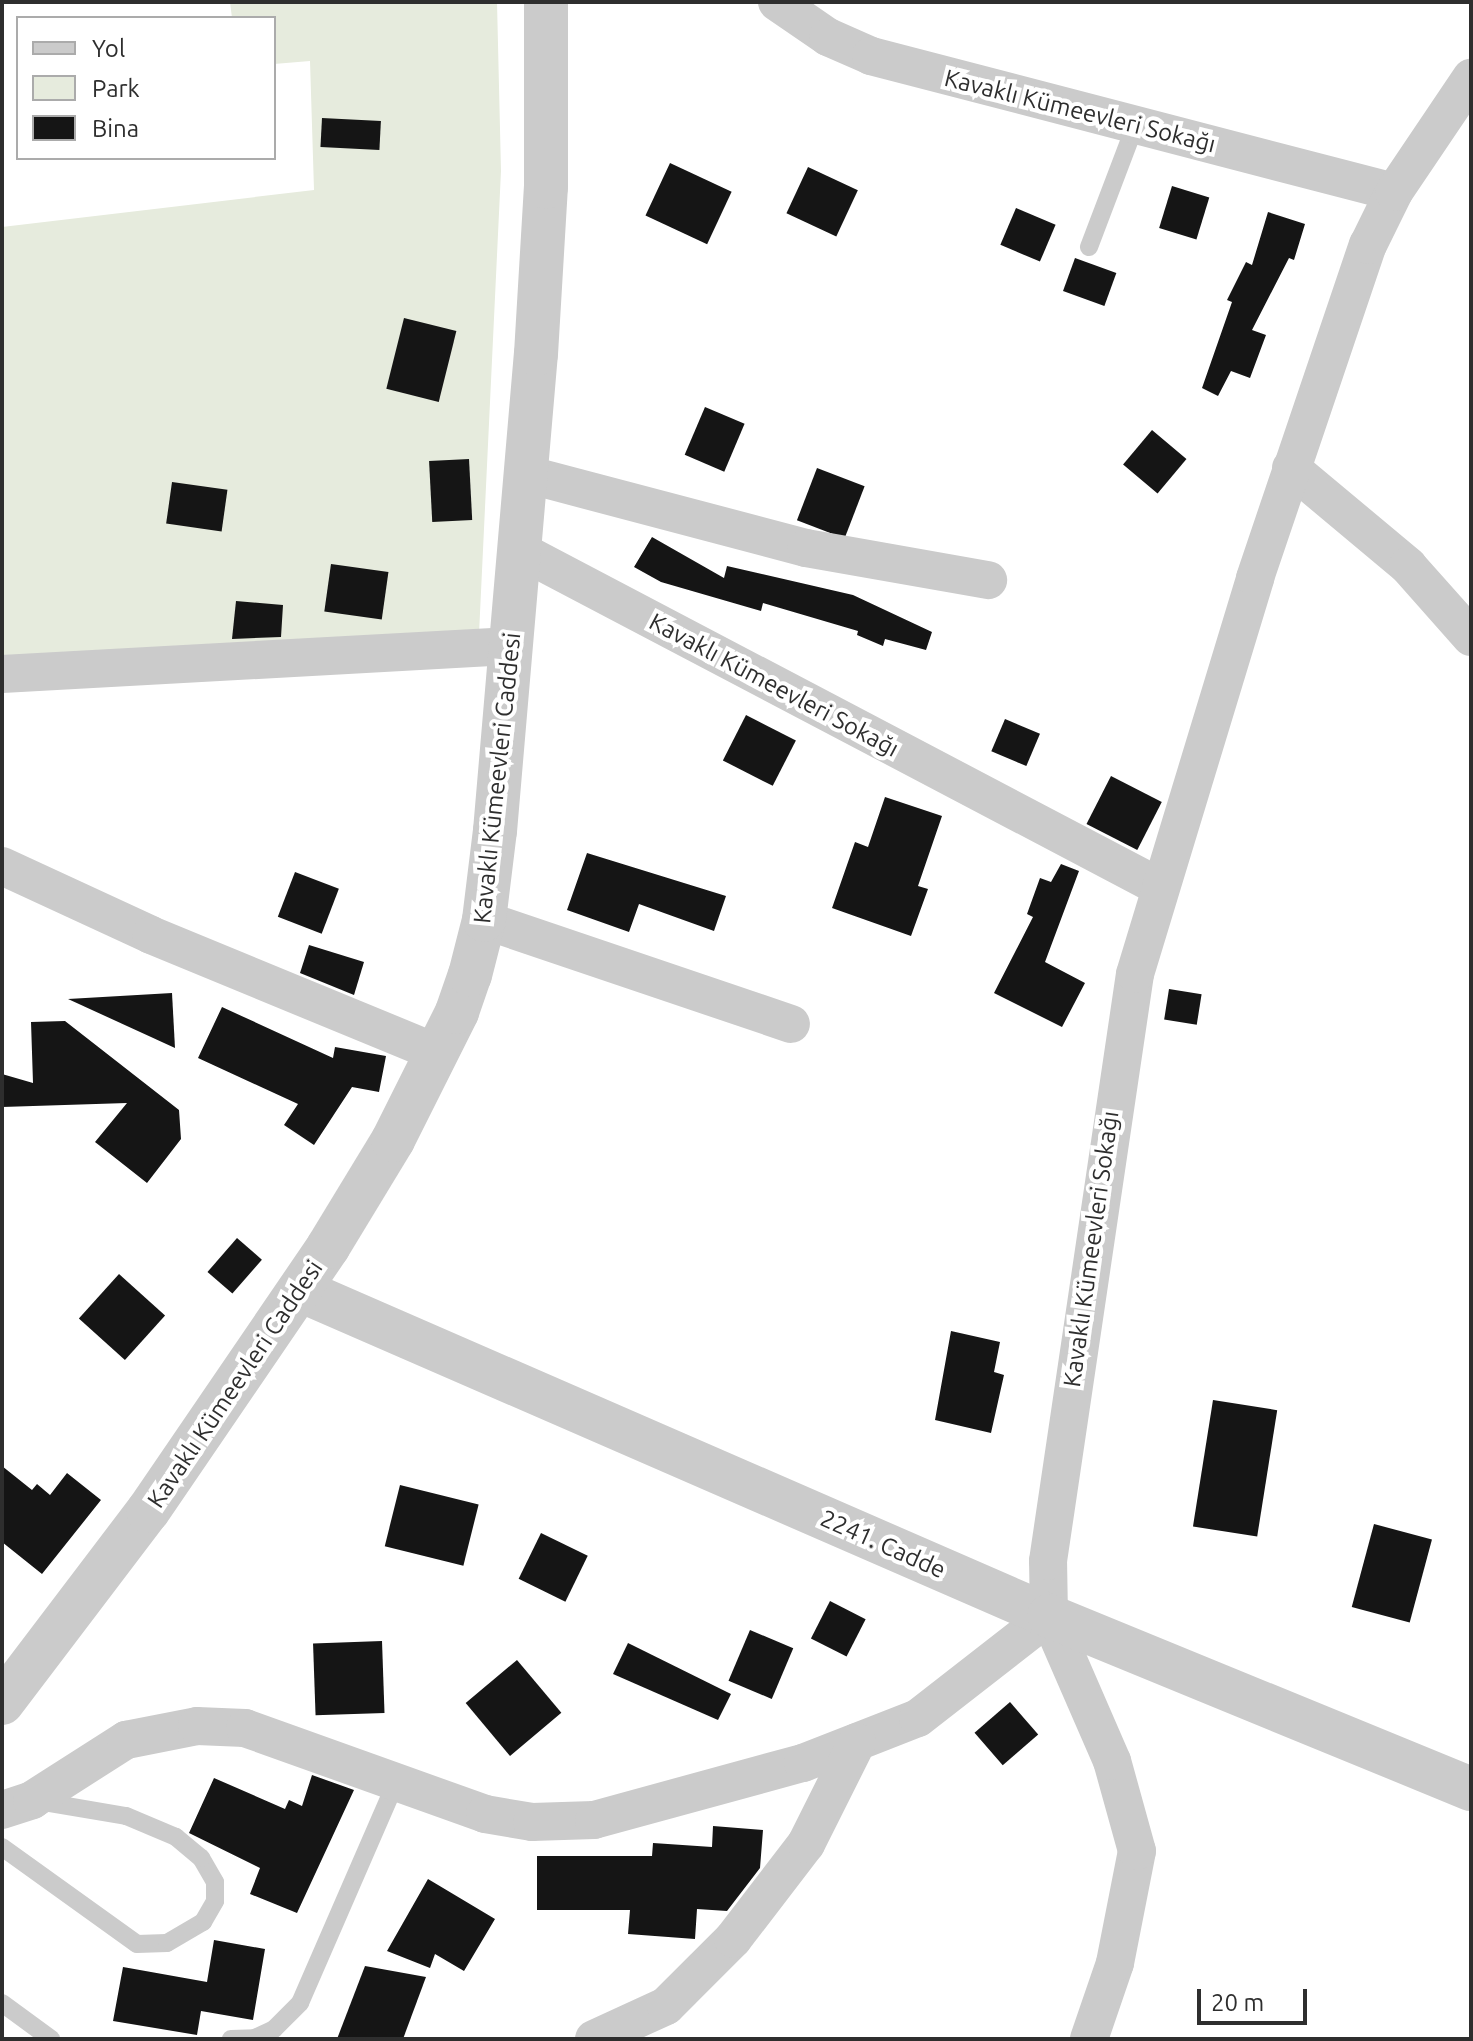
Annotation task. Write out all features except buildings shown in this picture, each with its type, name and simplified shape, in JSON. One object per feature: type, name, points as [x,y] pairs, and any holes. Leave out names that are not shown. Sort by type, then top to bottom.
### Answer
[{"type":"street","name":"Kavaklı Kümeevleri Caddesi","points":[[2,1703],[148,1511],[300,1290],[393,1140],[466,987],[484,920],[526,474],[546,187],[546,2]]},
{"type":"street","name":"Kavaklı Kümeevleri Sokağı","points":[[777,2],[828,37],[871,56],[1394,192]]},
{"type":"street","name":"Kavaklı Kümeevleri Sokağı","points":[[1049,1616],[1055,1500],[1118,1064],[1158,886],[1291,468],[1368,245],[1394,192],[1471,78]]},
{"type":"street","points":[[1291,468],[1408,566],[1471,637]]},
{"type":"street","points":[[526,474],[806,548],[988,580]]},
{"type":"street","name":"Kavaklı Kümeevleri Sokağı","points":[[519,550],[1158,886]]},
{"type":"street","points":[[2,674],[511,646]]},
{"type":"street","points":[[2,866],[151,935],[437,1053]]},
{"type":"street","points":[[484,920],[791,1024]]},
{"type":"street","name":"2241. Cadde","points":[[300,1290],[1049,1616],[1471,1789]]},
{"type":"street","points":[[17,1805],[126,1740],[197,1726],[245,1728],[485,1814],[532,1822],[594,1820],[803,1763],[918,1718],[1049,1616],[1112,1761],[1137,1851],[1115,1963],[1089,2039]]},
{"type":"street","points":[[594,2039],[666,2006],[733,1939],[806,1844],[857,1742]]},
{"type":"lane","points":[[1089,247],[1136,123]]},
{"type":"lane","points":[[231,2039],[274,2029],[300,2003],[396,1782]]},
{"type":"lane","points":[[2,1847],[137,1944],[167,1943],[203,1922],[215,1901],[215,1882],[201,1858],[176,1837],[126,1816],[17,1805]]},
{"type":"lane","points":[[2,2003],[25,2031],[51,2039]]},
{"type":"green space","points":[[230,2],[497,2],[501,171],[479,634],[2,661],[2,227],[314,190],[310,61],[276,64],[276,16],[232,16]]}]
